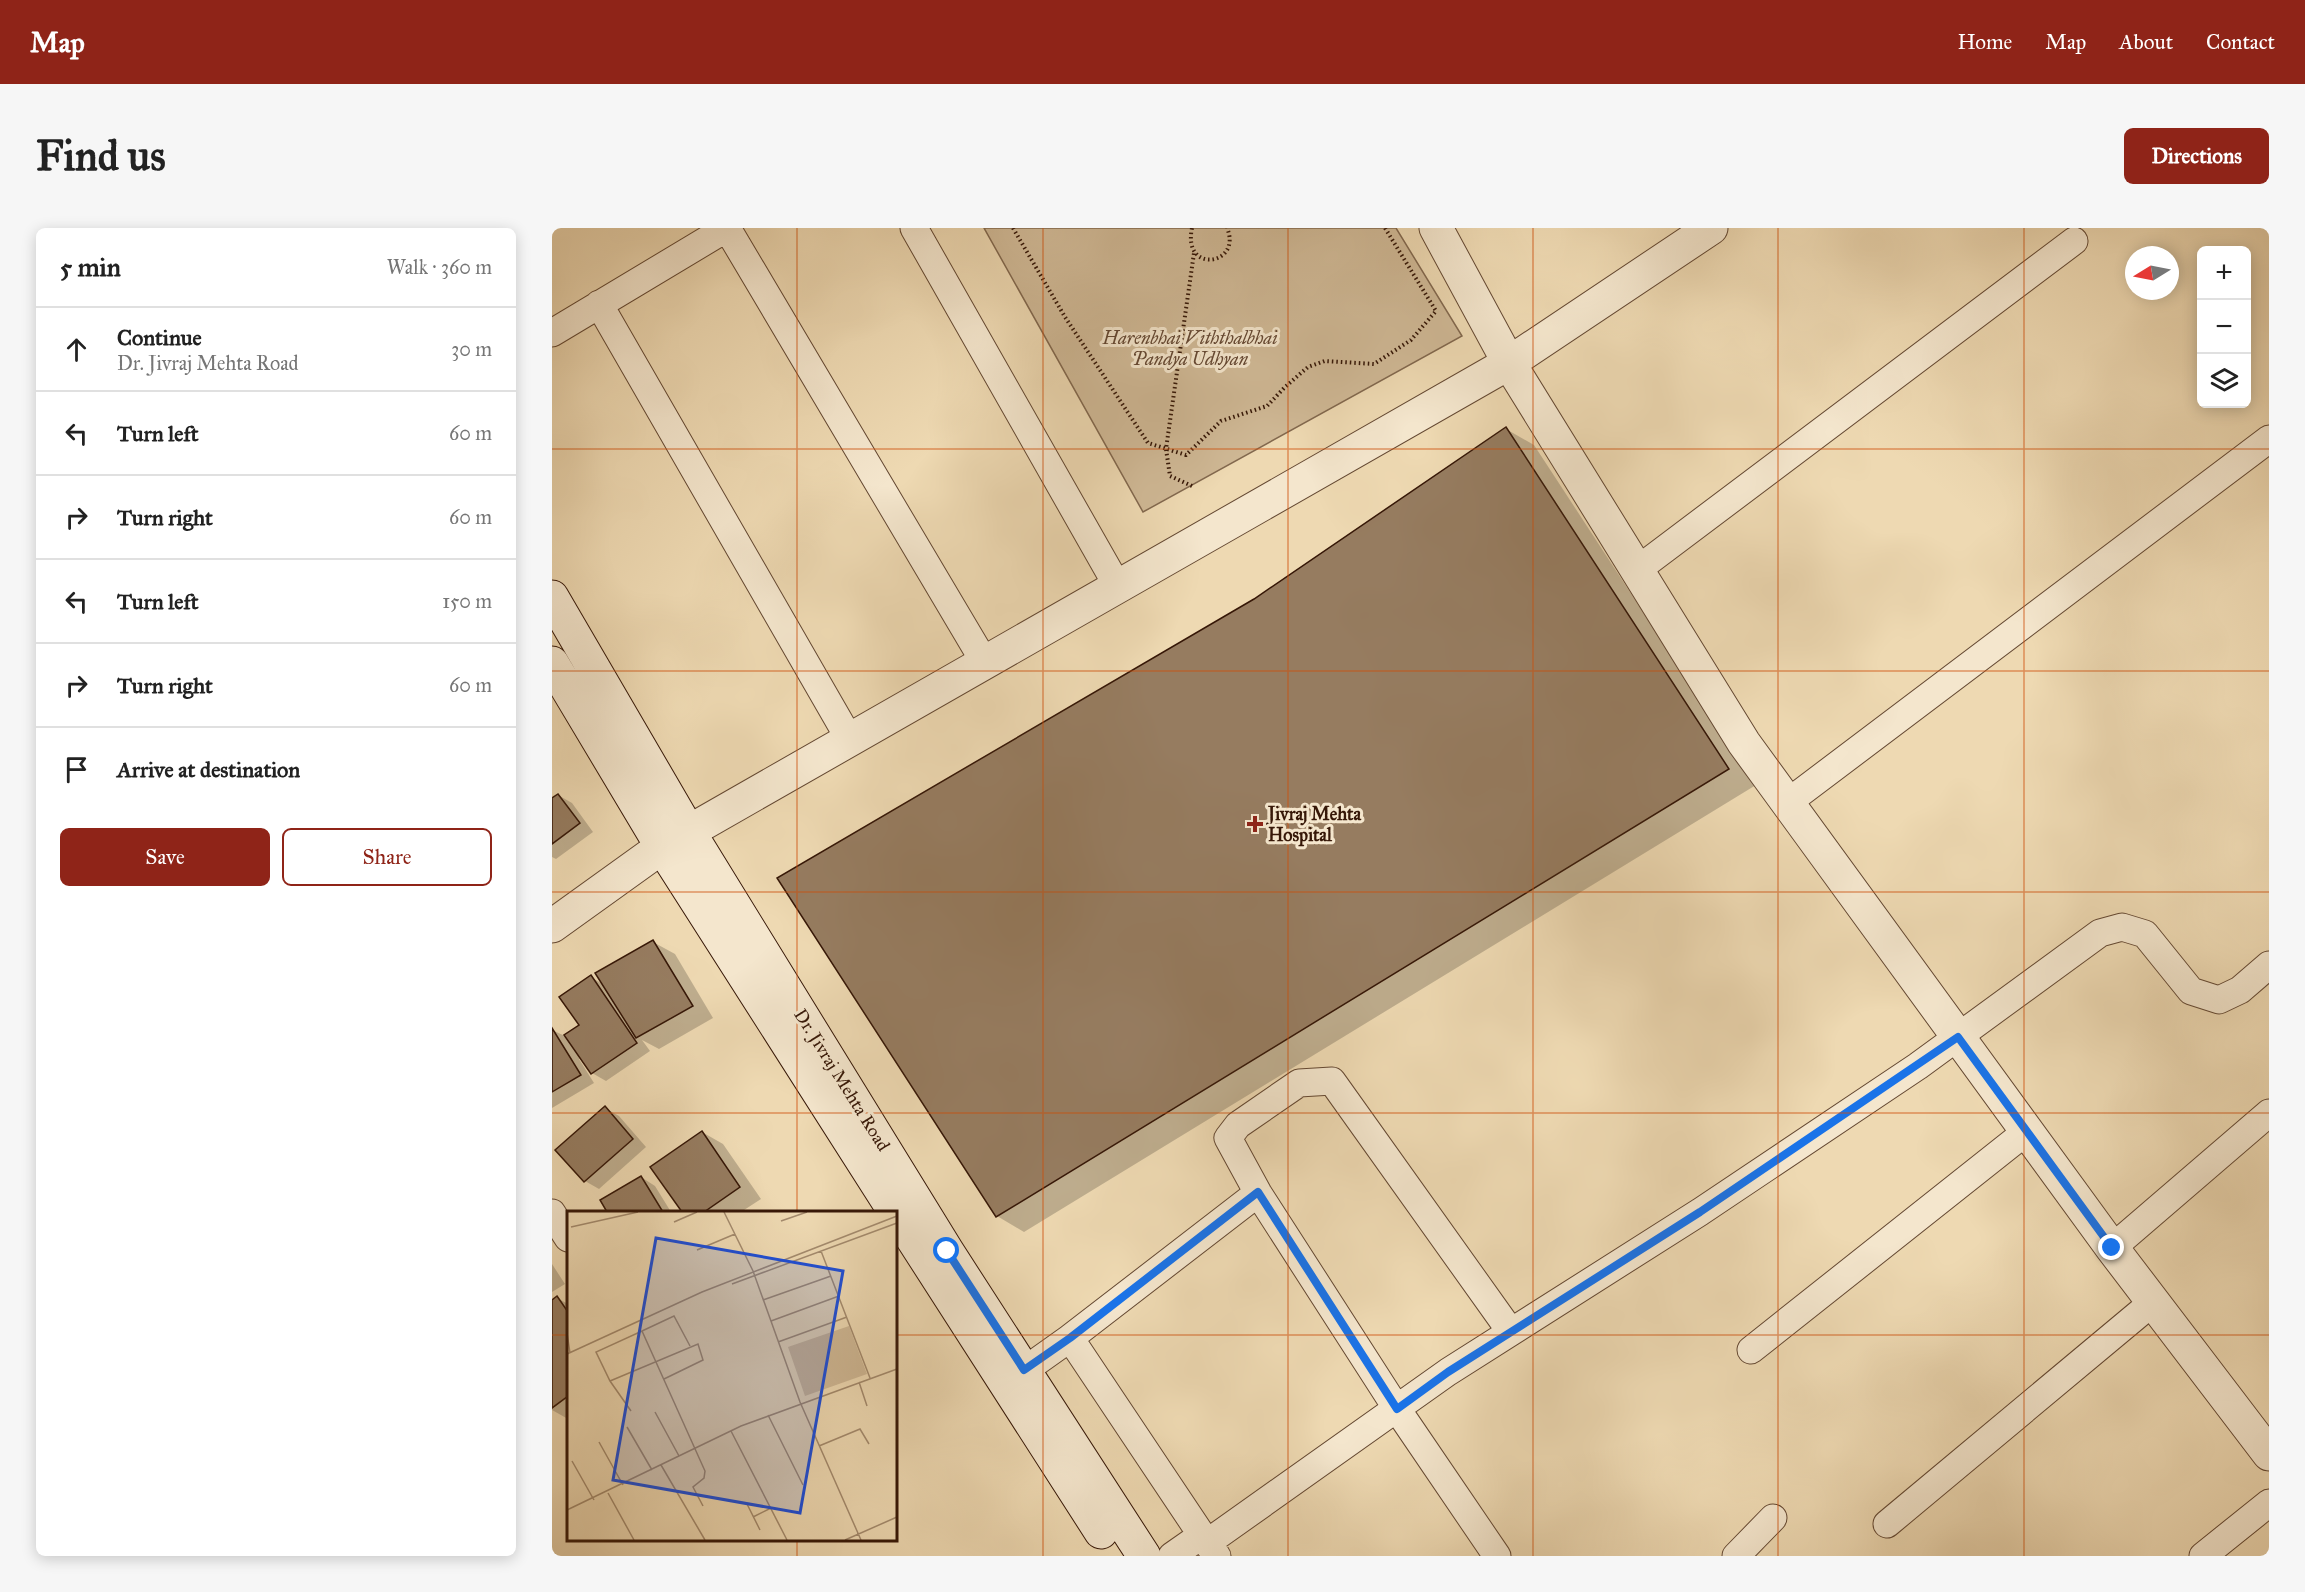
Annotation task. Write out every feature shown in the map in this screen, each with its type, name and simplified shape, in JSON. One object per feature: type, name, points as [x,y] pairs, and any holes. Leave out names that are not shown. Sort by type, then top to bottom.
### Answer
[{"type":"street","points":[[552,333],[727,228],[985,663]]},
{"type":"street","points":[[914,228],[1118,587]]},
{"type":"street","points":[[1436,228],[1509,363],[1744,742],[2112,1248],[2269,1454]]},
{"type":"street","points":[[552,926],[676,839],[1509,363],[1711,228]]},
{"type":"street","points":[[1637,570],[2074,241]]},
{"type":"street","points":[[599,304],[850,740]]},
{"type":"street","points":[[1787,803],[2269,439]]},
{"type":"street","name":"Dr. Jivraj Mehta Road","points":[[552,597],[676,839],[1144,1556]]},
{"type":"street","points":[[552,663],[676,839],[894,1211]]},
{"type":"street","points":[[1173,1556],[1209,1545],[1397,1409],[1511,1332],[1700,1212],[1958,1037],[2100,933],[2122,927],[2145,934],[2191,991],[2219,1000],[2240,990],[2269,965]]},
{"type":"street","points":[[1497,1556],[1397,1409],[1258,1192],[1228,1138],[1238,1125],[1299,1083],[1332,1081],[1511,1332]]},
{"type":"street","points":[[2112,1248],[2269,1113]]},
{"type":"street","points":[[1751,1350],[2026,1131]]},
{"type":"street","points":[[1024,1370],[1070,1338],[1258,1192]]},
{"type":"street","points":[[552,1213],[567,1236]]},
{"type":"street","points":[[897,1216],[1117,1556]]},
{"type":"street","points":[[1887,1524],[2153,1302]]},
{"type":"street","points":[[1070,1338],[1209,1545]]},
{"type":"street","points":[[2203,1556],[2269,1503]]},
{"type":"street","points":[[1736,1556],[1773,1518]]},
{"type":"path","points":[[1014,228],[1065,317],[1148,443],[1186,455],[1221,421],[1268,406],[1308,367],[1325,361],[1374,364],[1411,340],[1436,312],[1385,228]]},
{"type":"path","points":[[1192,228],[1189,241],[1194,253],[1166,449],[1170,476],[1192,486]]},
{"type":"path","points":[[1194,253],[1205,260],[1218,258],[1228,249],[1231,237],[1227,228]]},
{"type":"green space","name":"Harenbhai Viththalbhai Pandya Udhyan","points":[[984,228],[1396,228],[1462,336],[1143,512]]},
{"type":"building","name":"Jivraj Mehta Hospital","points":[[1506,427],[1729,769],[996,1217],[777,878],[1254,599]]},
{"type":"building","points":[[558,794],[580,823],[552,844],[552,798]]},
{"type":"building","points":[[653,940],[693,1006],[636,1038],[595,973]]},
{"type":"building","points":[[591,975],[637,1043],[591,1074],[564,1035],[579,1025],[559,997]]},
{"type":"building","points":[[552,1028],[581,1075],[552,1092]]},
{"type":"building","points":[[605,1106],[633,1139],[584,1182],[555,1150]]},
{"type":"building","points":[[702,1131],[740,1187],[705,1211],[681,1211],[650,1167]]},
{"type":"building","points":[[641,1176],[662,1211],[606,1211],[600,1200]]},
{"type":"building","points":[[557,1296],[567,1311],[567,1397],[552,1408],[552,1300]]},
{"type":"place","name":"Jivraj Mehta Hospital","points":[[1255,824]]},
{"type":"route","points":[[947,1251],[1024,1370],[1070,1338],[1258,1192],[1397,1409],[1448,1372],[1700,1212],[1958,1037],[2112,1248]]}]
